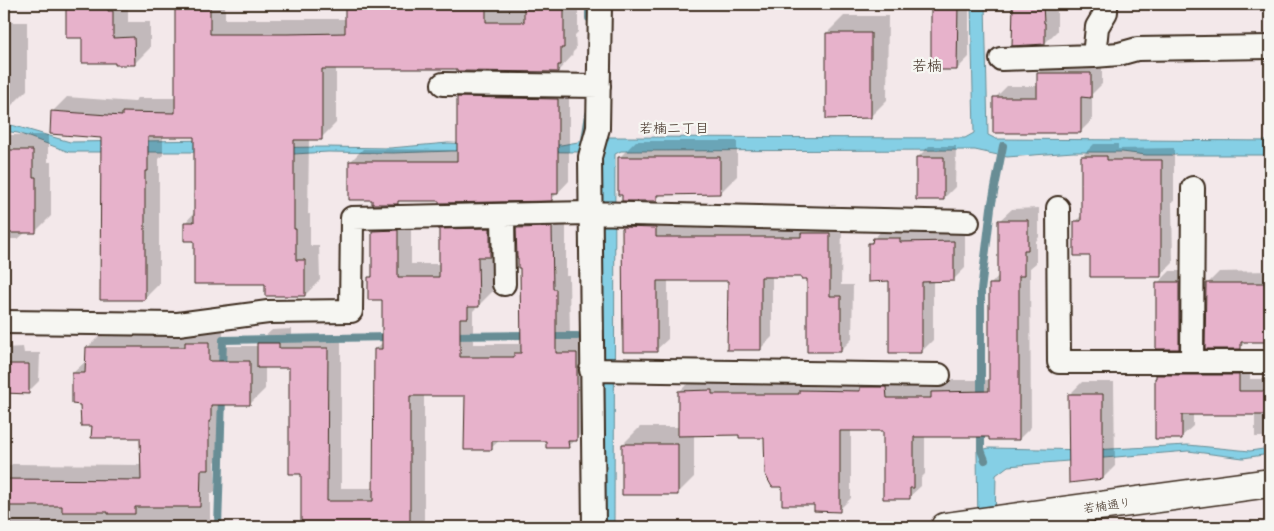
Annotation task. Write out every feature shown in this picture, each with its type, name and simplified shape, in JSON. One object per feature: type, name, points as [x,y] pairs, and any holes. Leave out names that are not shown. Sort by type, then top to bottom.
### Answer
[{"type":"street","points":[[594,527],[590,157],[598,128],[588,86],[600,4]]},
{"type":"street","points":[[1094,56],[1097,27],[1106,12],[1106,4]]},
{"type":"street","points":[[1001,59],[1094,56],[1119,54],[1136,49],[1270,47]]},
{"type":"street","points":[[443,84],[588,86]]},
{"type":"street","points":[[1192,362],[1193,188]]},
{"type":"street","points":[[1058,208],[1059,362],[1270,362]]},
{"type":"street","points":[[4,322],[178,324],[268,312],[351,311],[352,218],[590,213],[968,222]]},
{"type":"street","points":[[503,215],[504,284]]},
{"type":"street","points":[[591,370],[939,375]]},
{"type":"street","name":"若楠通り","points":[[956,526],[1270,483]]},
{"type":"water","points":[[971,4],[985,4],[988,135],[996,139],[1270,141],[1270,155],[1146,155],[1122,152],[1073,152],[1007,157],[975,150],[621,151],[615,154],[614,527],[603,527],[604,337],[600,318],[582,152],[328,152],[242,157],[215,152],[69,152],[18,133],[4,131],[4,124],[70,142],[217,140],[231,148],[390,148],[448,143],[561,145],[578,142],[584,138],[607,137],[965,138],[974,133]]},
{"type":"water","points":[[1188,445],[1250,451],[1270,448],[1270,454],[1243,458],[1188,451],[1008,466],[996,475],[995,527],[978,527],[977,451],[989,448],[1092,450]]},
{"type":"building","points":[[66,4],[108,4],[108,11],[113,11],[113,38],[134,37],[135,65],[82,63],[82,38],[66,38]]},
{"type":"building","points":[[175,4],[210,4],[210,34],[288,34],[345,33],[345,4],[486,4],[486,22],[524,22],[524,4],[564,4],[564,48],[561,48],[561,65],[558,65],[558,72],[457,71],[457,69],[322,69],[322,140],[294,140],[296,260],[305,260],[305,296],[265,296],[265,284],[194,284],[194,241],[184,241],[184,222],[194,222],[194,137],[148,137],[148,171],[145,171],[145,300],[100,300],[101,138],[50,134],[51,111],[122,116],[122,112],[175,113]]},
{"type":"building","points":[[931,4],[958,4],[957,70],[931,70]]},
{"type":"building","points":[[1013,4],[1043,4],[1045,44],[1012,46]]},
{"type":"building","points":[[826,33],[871,33],[871,118],[826,119]]},
{"type":"building","points":[[1037,73],[1091,73],[1091,98],[1081,97],[1081,133],[993,133],[993,97],[1037,97]]},
{"type":"building","points":[[457,97],[558,99],[558,194],[552,194],[552,201],[439,203],[439,201],[398,201],[398,204],[372,204],[372,200],[349,200],[349,161],[457,161]]},
{"type":"building","points":[[4,150],[33,150],[33,177],[36,177],[36,233],[4,233]]},
{"type":"building","points":[[1081,156],[1107,156],[1107,160],[1162,160],[1161,277],[1090,277],[1090,256],[1074,256],[1074,221],[1081,221]]},
{"type":"building","points":[[618,157],[720,157],[720,194],[657,195],[657,201],[622,201],[622,195],[618,195]]},
{"type":"building","points":[[916,157],[944,157],[944,200],[916,200]]},
{"type":"building","points":[[998,220],[1028,220],[1028,250],[1024,250],[1024,276],[1019,276],[1019,440],[989,440],[989,437],[914,437],[914,488],[910,488],[910,499],[883,499],[883,431],[840,431],[840,512],[814,511],[814,505],[782,505],[782,487],[772,487],[765,474],[764,438],[739,438],[739,435],[678,436],[678,391],[712,390],[712,394],[799,394],[799,390],[860,391],[860,387],[886,387],[887,398],[931,398],[931,392],[989,391],[989,284],[998,284]]},
{"type":"building","points":[[552,227],[553,289],[556,289],[556,353],[577,353],[577,441],[568,441],[569,448],[546,448],[546,441],[492,441],[492,450],[464,450],[465,396],[410,396],[410,527],[301,527],[301,474],[289,474],[289,368],[257,368],[257,343],[279,343],[279,348],[328,348],[327,501],[373,501],[374,349],[382,349],[382,300],[368,300],[368,277],[372,277],[372,231],[398,230],[398,277],[439,277],[439,229],[490,228],[490,257],[478,257],[479,307],[468,307],[468,318],[460,318],[460,357],[514,357],[514,353],[521,353],[520,268],[518,268],[517,258],[516,228]]},
{"type":"building","points":[[622,227],[656,228],[656,237],[801,237],[801,233],[830,233],[830,296],[841,296],[841,352],[807,352],[807,279],[801,279],[801,277],[761,277],[761,350],[727,350],[728,281],[657,281],[657,352],[623,352]]},
{"type":"building","points":[[873,238],[900,238],[900,242],[954,241],[954,281],[922,282],[922,353],[889,353],[889,281],[868,282],[868,243],[872,243]]},
{"type":"building","points":[[1156,282],[1179,282],[1179,349],[1156,349]]},
{"type":"building","points":[[1206,283],[1270,283],[1270,342],[1241,342],[1241,349],[1205,349]]},
{"type":"building","points":[[185,342],[209,342],[209,361],[250,361],[250,405],[211,405],[211,421],[209,421],[209,470],[201,470],[200,507],[135,507],[135,514],[108,514],[108,512],[62,512],[62,506],[4,506],[4,479],[141,480],[140,438],[91,438],[92,426],[81,426],[80,405],[72,404],[72,373],[85,373],[86,347],[185,347]]},
{"type":"building","points":[[4,364],[29,364],[29,394],[4,393]]},
{"type":"building","points":[[1156,375],[1239,375],[1239,391],[1270,391],[1270,415],[1182,415],[1182,439],[1155,439]]},
{"type":"building","points":[[1068,394],[1103,394],[1103,479],[1069,483]]},
{"type":"building","points":[[622,444],[678,444],[678,495],[622,495]]},
{"type":"waterway","points":[[589,4],[589,18]]},
{"type":"waterway","points":[[585,140],[589,114]]},
{"type":"waterway","points":[[981,401],[981,291],[991,208],[1003,146]]},
{"type":"waterway","points":[[450,336],[531,335]]},
{"type":"waterway","points":[[548,336],[577,336]]},
{"type":"waterway","points":[[222,370],[223,340],[391,337]]},
{"type":"waterway","points":[[218,527],[222,397]]},
{"type":"waterway","points":[[981,427],[981,450],[985,460]]},
{"type":"district","name":"若楠","points":[[927,65]]},
{"type":"district","name":"若楠二丁目","points":[[674,128]]}]
